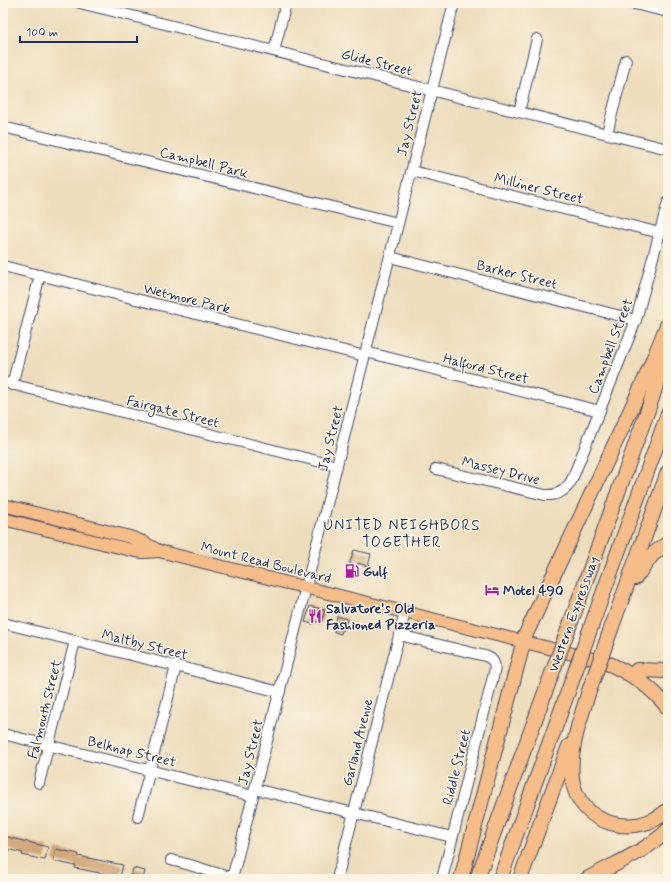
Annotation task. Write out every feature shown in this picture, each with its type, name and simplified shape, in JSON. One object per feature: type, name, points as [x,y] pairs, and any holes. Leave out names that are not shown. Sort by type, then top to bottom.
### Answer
[{"type":"highway","points":[[461,879],[523,641],[646,377],[668,323]]},
{"type":"highway","name":"Western Expressway","points":[[477,879],[650,404],[668,349]]},
{"type":"highway","name":"Western Expressway","points":[[500,879],[668,414]]},
{"type":"highway","points":[[520,879],[668,472]]},
{"type":"highway","points":[[611,629],[639,572],[653,554],[668,543]]},
{"type":"highway","points":[[602,661],[622,670],[641,682],[668,708]]},
{"type":"highway","points":[[637,670],[668,671]]},
{"type":"highway","points":[[588,694],[578,731],[572,763],[574,786],[582,803],[600,819],[612,824],[624,826],[637,826],[649,822],[668,810]]},
{"type":"highway","points":[[587,879],[647,847],[668,830]]},
{"type":"main road","name":"Mount Read Boulevard","points":[[3,505],[130,537],[159,551],[668,678]]},
{"type":"main road","name":"Mount Read Boulevard","points":[[3,519],[132,550],[143,552],[159,551]]},
{"type":"street","name":"Glide Street","points":[[80,3],[668,149]]},
{"type":"street","points":[[274,51],[286,3]]},
{"type":"street","name":"Jay Street","points":[[232,878],[454,3]]},
{"type":"street","points":[[630,3],[668,12]]},
{"type":"street","points":[[519,112],[538,39]]},
{"type":"street","points":[[607,133],[626,60]]},
{"type":"street","name":"Campbell Park","points":[[3,127],[398,223]]},
{"type":"street","name":"Milliner Street","points":[[412,171],[660,233]]},
{"type":"street","name":"Campbell Street","points":[[560,493],[566,489],[572,481],[636,320],[668,202]]},
{"type":"street","name":"Barker Street","points":[[390,257],[636,320]]},
{"type":"street","name":"Wetmore Park","points":[[3,266],[365,354]]},
{"type":"street","points":[[8,384],[40,276]]},
{"type":"street","name":"Halford Street","points":[[365,354],[600,411]]},
{"type":"street","name":"Fairgate Street","points":[[8,384],[337,466]]},
{"type":"street","name":"Massey Drive","points":[[436,469],[540,494],[551,495],[560,493]]},
{"type":"street","name":"Garland Avenue","points":[[337,879],[404,612]]},
{"type":"street","name":"Maltby Street","points":[[3,623],[280,692]]},
{"type":"street","name":"Riddle Street","points":[[399,635],[485,656],[491,658],[494,663],[494,673],[442,879]]},
{"type":"street","name":"Falmouth Street","points":[[39,783],[76,641]]},
{"type":"street","points":[[138,817],[176,666]]},
{"type":"street","name":"Belknap Street","points":[[3,734],[150,770],[354,814],[452,838]]},
{"type":"street","points":[[170,860],[232,878]]},
{"type":"building","points":[[354,550],[371,554],[368,566],[358,563],[354,578],[346,576]]},
{"type":"building","name":"Salvatore's Old Fashioned Pizzeria","points":[[310,606],[325,610],[321,623],[313,621],[313,624],[305,622]]},
{"type":"building","points":[[337,616],[347,619],[344,630],[342,630],[341,634],[334,632]]},
{"type":"building","points":[[3,836],[48,847],[45,860],[22,855],[23,853],[3,848]]},
{"type":"building","points":[[56,849],[79,854],[78,856],[123,865],[120,877],[75,868],[76,866],[53,861]]},
{"type":"building","points":[[133,868],[145,871],[143,879],[130,879]]},
{"type":"place","name":"Gulf","points":[[352,571]]},
{"type":"place","name":"Motel 490","points":[[492,590]]},
{"type":"place","name":"Salvatore's Old Fashioned Pizzeria","points":[[315,616]]},
{"type":"district","name":"UNITED NEIGHBORS TOGETHER","points":[[402,534]]}]
